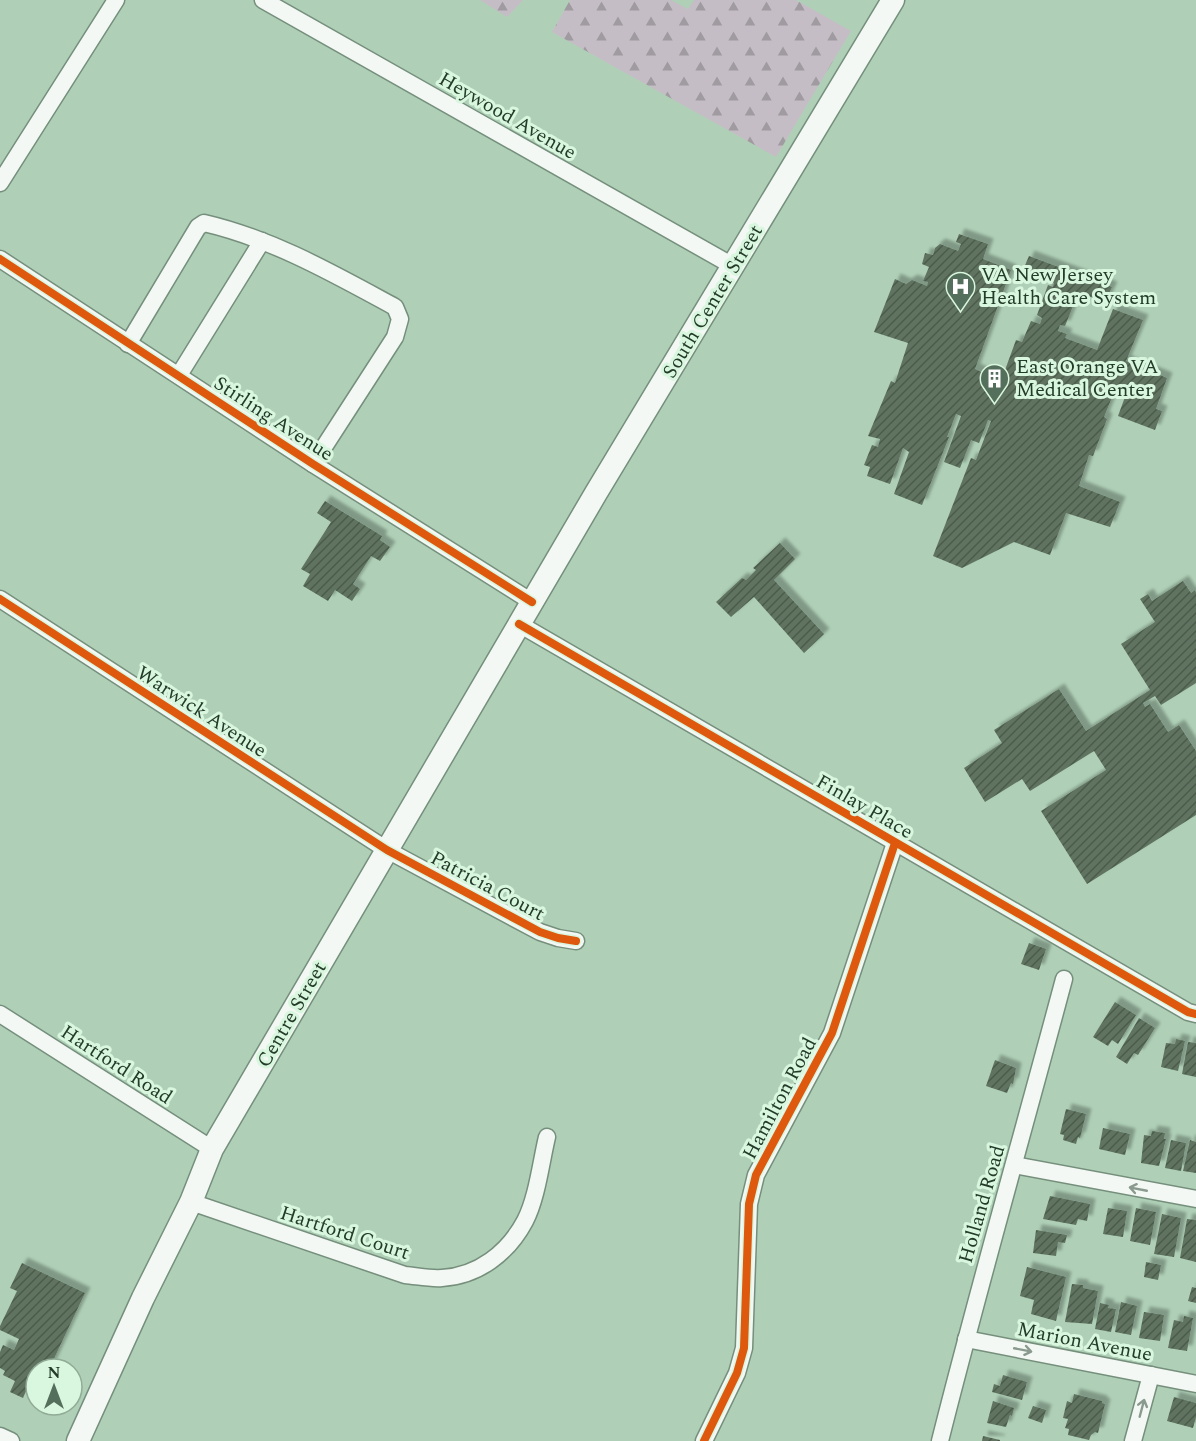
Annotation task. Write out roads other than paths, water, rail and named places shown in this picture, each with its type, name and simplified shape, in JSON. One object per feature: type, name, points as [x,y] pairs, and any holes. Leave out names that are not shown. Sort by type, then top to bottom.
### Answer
[{"type":"main road","name":"South Center Street","points":[[532,602],[893,0]]},
{"type":"main road","name":"Centre Street","points":[[78,1441],[143,1298],[190,1202],[212,1149],[532,602]]},
{"type":"street","points":[[0,183],[116,0]]},
{"type":"street","name":"Heywood Avenue","points":[[263,0],[733,266]]},
{"type":"street","points":[[128,344],[198,227],[204,223],[262,241],[308,260],[395,307],[400,319],[395,337],[313,464]]},
{"type":"street","points":[[179,375],[262,241]]},
{"type":"street","name":"Stirling Avenue","points":[[0,259],[313,464],[532,602]]},
{"type":"street","name":"Warwick Avenue","points":[[0,599],[387,850]]},
{"type":"street","name":"Finlay Place","points":[[519,624],[1188,1012],[1196,1014]]},
{"type":"street","name":"Hamilton Road","points":[[704,1441],[737,1373],[744,1348],[749,1204],[756,1175],[832,1033],[895,843]]},
{"type":"street","name":"Patricia Court","points":[[387,850],[540,932],[558,938],[576,940]]},
{"type":"street","name":"Holland Road","points":[[940,1441],[1064,979]]},
{"type":"street","name":"Hartford Road","points":[[0,1014],[212,1149]]},
{"type":"street","name":"Hartford Court","points":[[190,1202],[405,1275],[441,1278],[463,1275],[485,1265],[502,1252],[526,1220],[547,1137]]},
{"type":"street","points":[[1014,1165],[1196,1199]]},
{"type":"street","name":"Marion Avenue","points":[[966,1339],[1196,1384]]},
{"type":"street","points":[[1133,1441],[1150,1375]]},
{"type":"street","points":[[0,1436],[11,1441]]},
{"type":"place","name":"VA New Jersey Health Care System","points":[[960,312]]},
{"type":"place","name":"East Orange VA Medical Center","points":[[995,404]]}]
